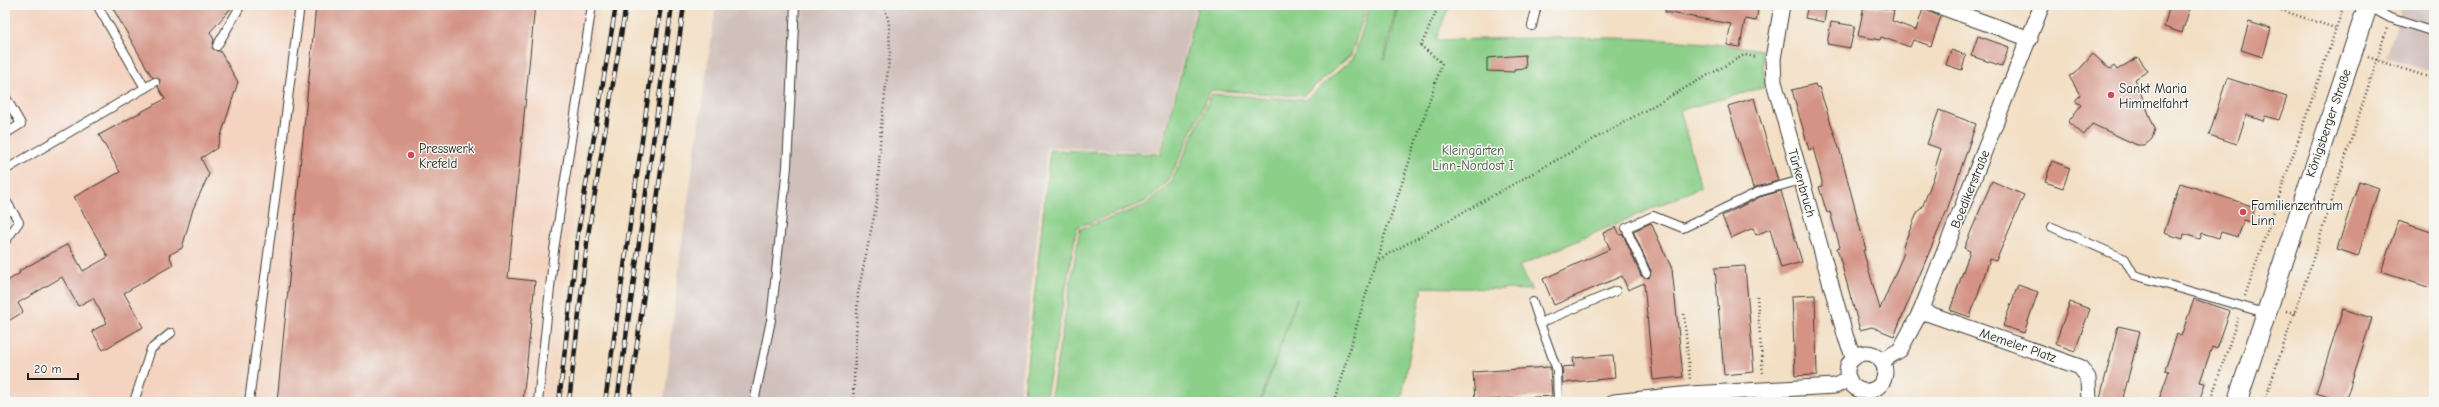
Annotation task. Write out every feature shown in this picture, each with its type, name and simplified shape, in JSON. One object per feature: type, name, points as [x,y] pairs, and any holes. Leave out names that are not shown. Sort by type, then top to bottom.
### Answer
[{"type":"street","name":"Türkenbruch","points":[[1782,5],[1773,59],[1774,82],[1846,338],[1854,358]]},
{"type":"street","points":[[1936,5],[2030,39]]},
{"type":"street","name":"Boedikerstraße","points":[[1881,361],[1900,350],[1921,311],[2030,39],[2042,5]]},
{"type":"street","name":"Königsberger Straße","points":[[2237,402],[2352,52],[2366,5]]},
{"type":"street","name":"Memeler Platz","points":[[1921,311],[2080,367],[2088,378],[2089,402]]},
{"type":"street","points":[[1867,354],[1877,357],[1881,361],[1884,367],[1884,379],[1865,397],[1848,379],[1848,367],[1854,358],[1867,354]]},
{"type":"street","points":[[1614,402],[1692,398],[1764,390],[1835,386],[1848,379]]},
{"type":"lane","points":[[97,5],[145,88]]},
{"type":"lane","points":[[217,46],[241,5]]},
{"type":"lane","points":[[249,402],[300,5]]},
{"type":"lane","points":[[538,402],[554,250],[592,5]]},
{"type":"lane","points":[[754,402],[772,320],[787,167],[795,5]]},
{"type":"lane","points":[[1532,26],[1538,5]]},
{"type":"lane","points":[[2366,5],[2390,18],[2434,32]]},
{"type":"lane","points":[[5,170],[155,82]]},
{"type":"lane","points":[[5,96],[21,124],[5,134]]},
{"type":"lane","points":[[1646,273],[1626,228],[1653,216],[1683,228],[1758,192],[1801,180]]},
{"type":"lane","points":[[5,199],[19,222],[5,242]]},
{"type":"lane","points":[[2052,227],[2125,259],[2134,275],[2265,313]]},
{"type":"lane","points":[[1540,323],[1616,291]]},
{"type":"lane","points":[[1533,302],[1557,370],[1558,402]]},
{"type":"lane","points":[[134,402],[151,349],[171,332]]},
{"type":"path","points":[[853,402],[858,293],[877,202],[881,127],[890,52],[889,23],[884,5]]},
{"type":"path","points":[[1334,402],[1376,261],[1442,63],[1421,46],[1439,5]]},
{"type":"path","points":[[2266,5],[2335,28]]},
{"type":"path","points":[[2210,402],[2344,5]]},
{"type":"path","points":[[2264,402],[2309,271],[2390,18]]},
{"type":"path","points":[[2352,52],[2434,79]]},
{"type":"path","points":[[1376,261],[1744,55],[1773,59]]},
{"type":"path","points":[[1757,296],[1764,390]]},
{"type":"path","points":[[1684,314],[1692,398]]},
{"type":"shaded area","points":[[5,5],[600,5],[586,84],[552,402],[5,402]]},
{"type":"shaded area","points":[[716,5],[1196,5],[1160,152],[1047,147],[1019,402],[664,402],[681,249]]},
{"type":"shaded area","points":[[2403,5],[2434,5],[2434,73],[2386,57]]},
{"type":"green space","points":[[1198,5],[1367,5],[1351,55],[1303,96],[1211,90],[1168,182],[1145,202],[1077,227],[1045,402],[1023,402],[1050,150],[1161,154]]},
{"type":"green space","name":"Kleingärten Linn-Nordost I","points":[[1370,5],[1397,5],[1384,59],[1390,43],[1398,5],[1449,5],[1436,40],[1558,38],[1639,39],[1680,41],[1761,50],[1766,87],[1680,110],[1701,187],[1519,266],[1532,290],[1422,287],[1401,402],[1261,402],[1297,298],[1260,402],[1050,402],[1080,229],[1146,205],[1171,183],[1212,94],[1306,100],[1354,57]]},
{"type":"building","points":[[111,5],[234,5],[210,32],[214,40],[212,48],[220,51],[238,82],[217,148],[201,158],[209,174],[193,209],[182,248],[169,255],[173,265],[124,293],[143,327],[103,350],[92,331],[107,323],[93,298],[78,306],[62,277],[18,303],[23,312],[5,323],[5,280],[6,282],[20,273],[19,271],[68,244],[83,271],[108,257],[74,197],[120,172],[99,135],[165,99],[158,87],[160,80],[152,77]]},
{"type":"building","name":"Presswerk Krefeld","points":[[316,5],[535,5],[508,278],[535,281],[523,402],[277,402]]},
{"type":"building","points":[[1666,5],[1759,5],[1756,21],[1745,19],[1740,47],[1727,45],[1731,24],[1665,12]]},
{"type":"building","points":[[1808,5],[1827,5],[1824,22],[1805,18]]},
{"type":"building","points":[[1864,5],[1894,10],[1892,21],[1916,30],[1923,9],[1941,17],[1931,46],[1913,40],[1910,47],[1881,37],[1880,40],[1858,36]]},
{"type":"building","points":[[2170,5],[2191,5],[2182,33],[2164,27]]},
{"type":"building","points":[[1831,22],[1855,26],[1850,48],[1827,44]]},
{"type":"building","points":[[2249,22],[2271,29],[2263,57],[2241,50]]},
{"type":"building","points":[[1978,36],[2009,47],[2002,66],[1971,56]]},
{"type":"building","points":[[1951,50],[1966,55],[1962,70],[1946,65]]},
{"type":"building","name":"Sankt Maria Himmelfahrt","points":[[2093,54],[2110,69],[2114,66],[2117,70],[2138,57],[2148,71],[2135,79],[2155,129],[2152,139],[2145,145],[2137,145],[2092,124],[2084,135],[2068,122],[2081,105],[2075,101],[2080,95],[2069,76],[2076,73]]},
{"type":"building","points":[[1525,55],[1526,68],[1514,69],[1514,72],[1487,71],[1487,58]]},
{"type":"building","points":[[2227,78],[2287,97],[2279,120],[2265,116],[2263,121],[2246,115],[2237,144],[2209,135]]},
{"type":"building","points":[[1815,84],[1816,88],[1819,87],[1840,151],[1866,250],[1863,250],[1880,309],[1904,253],[1902,252],[1903,246],[1918,211],[1922,208],[1936,171],[1935,168],[1941,149],[1927,144],[1939,110],[1976,124],[1947,210],[1894,336],[1872,327],[1860,330],[1837,248],[1840,247],[1830,212],[1827,213],[1819,187],[1822,186],[1822,181],[1813,148],[1809,150],[1792,90]]},
{"type":"building","points":[[1754,98],[1778,181],[1753,188],[1728,106]]},
{"type":"building","points":[[2052,161],[2070,168],[2063,188],[2045,182]]},
{"type":"building","points":[[1992,181],[2024,195],[1996,261],[1990,259],[1970,317],[1950,310],[1970,251],[1964,248]]},
{"type":"building","points":[[2359,181],[2379,188],[2358,256],[2337,249]]},
{"type":"building","points":[[2180,183],[2255,207],[2251,222],[2244,220],[2238,237],[2221,232],[2219,238],[2202,233],[2200,239],[2184,234],[2183,239],[2164,233]]},
{"type":"building","points":[[1781,191],[1802,262],[1781,268],[1770,229],[1756,235],[1753,228],[1731,238],[1722,216],[1760,197]]},
{"type":"building","points":[[2398,221],[2434,233],[2434,289],[2381,272]]},
{"type":"building","points":[[1651,223],[1672,269],[1683,377],[1653,380],[1644,283],[1628,290],[1622,276],[1554,305],[1543,279],[1610,249],[1603,233],[1616,227],[1620,235],[1623,234],[1641,276],[1649,278],[1651,271],[1633,231]]},
{"type":"building","points":[[1745,266],[1754,372],[1724,375],[1715,268]]},
{"type":"building","points":[[2018,285],[2038,292],[2024,333],[2003,326]]},
{"type":"building","points":[[1815,295],[1817,375],[1795,376],[1792,296]]},
{"type":"building","points":[[2194,299],[2230,311],[2217,349],[2212,347],[2200,382],[2205,383],[2199,402],[2158,402],[2169,371],[2165,370],[2177,334],[2181,336]]},
{"type":"building","points":[[2070,302],[2090,309],[2075,351],[2055,344]]},
{"type":"building","points":[[2343,309],[2372,318],[2345,402],[2316,393]]},
{"type":"building","points":[[2118,326],[2140,331],[2122,402],[2099,402]]},
{"type":"building","points":[[1613,355],[1615,378],[1563,383],[1562,367],[1574,366],[1573,358]]},
{"type":"building","points":[[1550,367],[1552,396],[1475,401],[1473,372]]},
{"type":"railway","points":[[559,402],[578,233],[616,5]]},
{"type":"railway","points":[[569,402],[588,235],[626,5]]},
{"type":"railway","points":[[605,402],[661,5]]},
{"type":"railway","points":[[617,402],[672,5]]},
{"type":"railway","points":[[629,402],[684,5]]},
{"type":"place","name":"Sankt Maria Himmelfahrt","points":[[2111,95]]},
{"type":"place","name":"Presswerk Krefeld","points":[[411,155]]},
{"type":"place","name":"Familienzentrum Linn","points":[[2243,212]]}]
